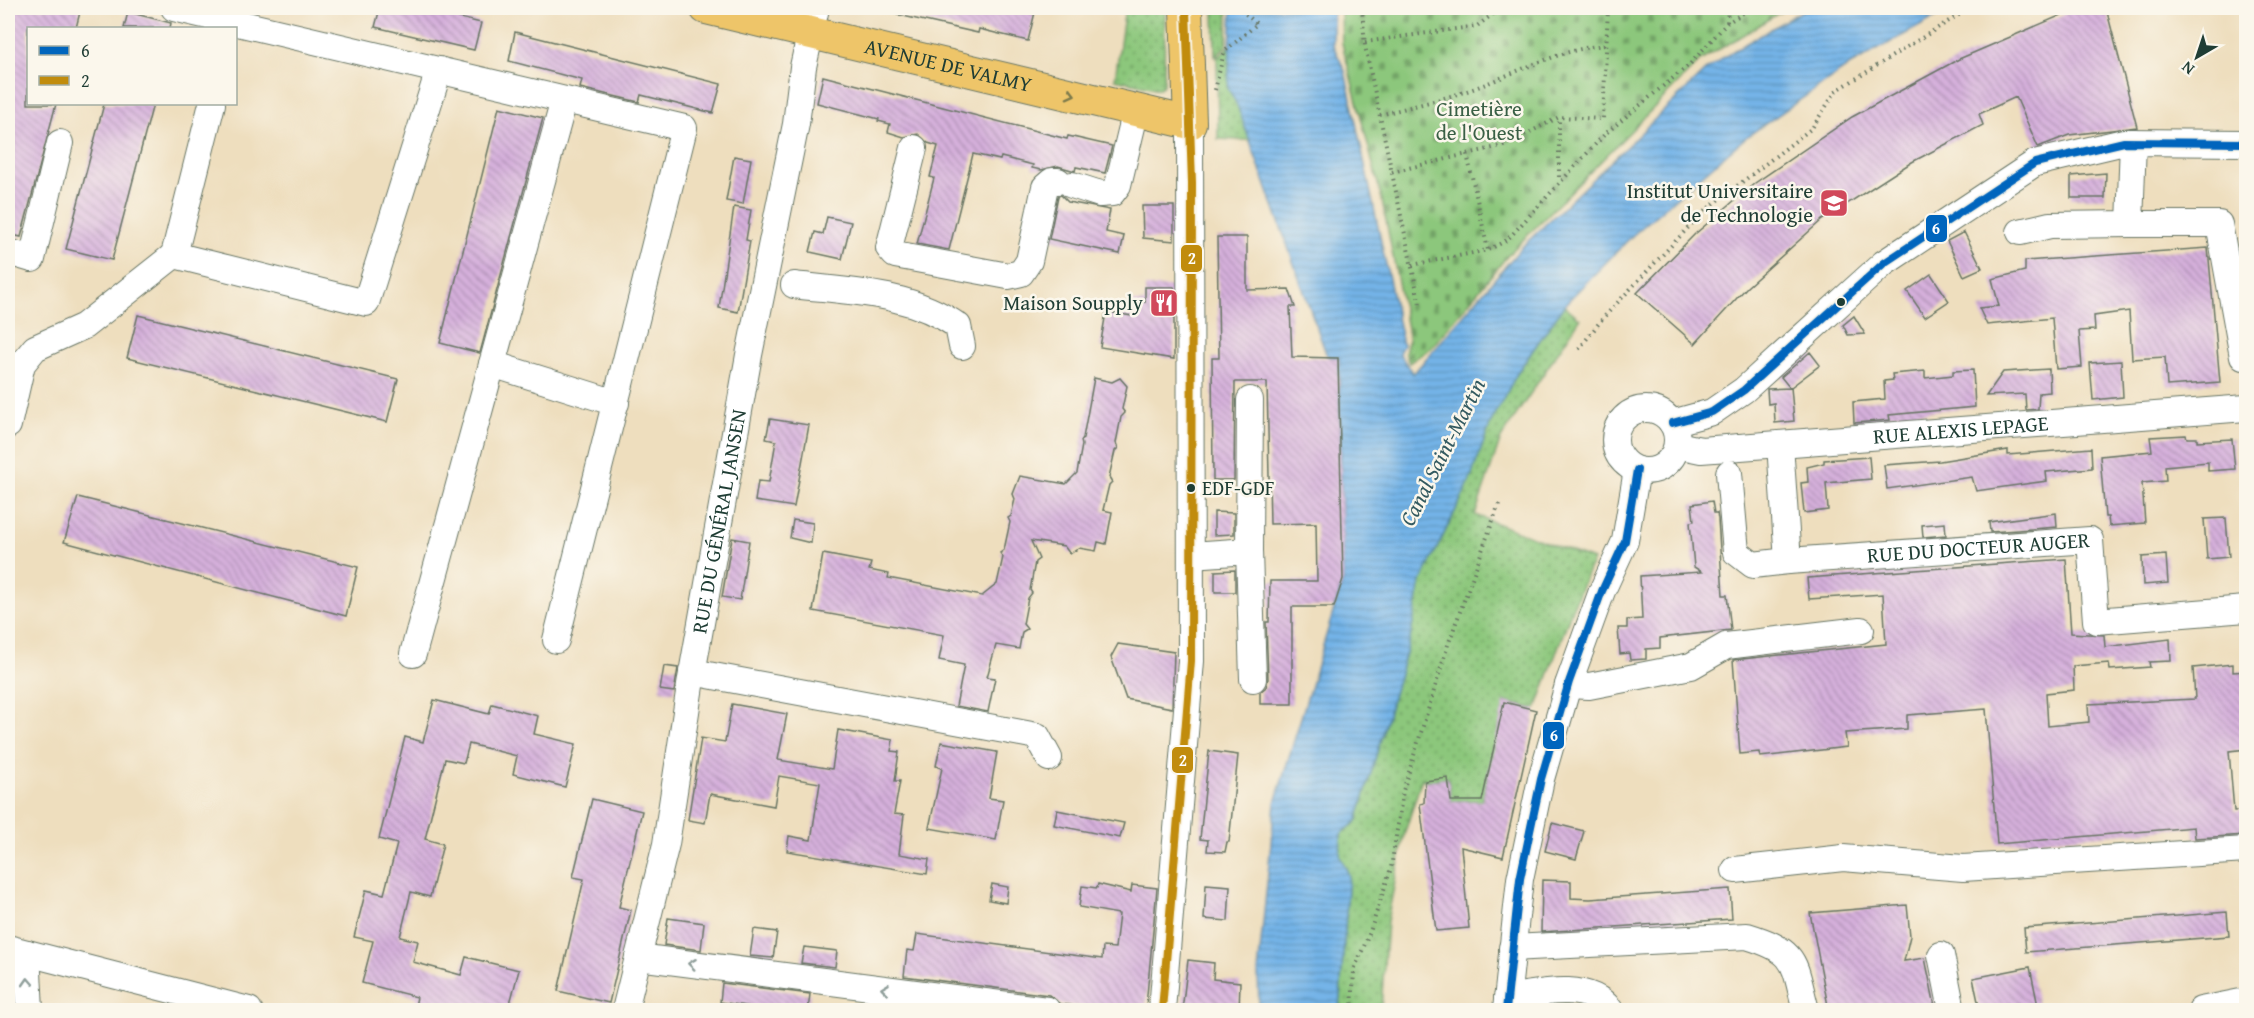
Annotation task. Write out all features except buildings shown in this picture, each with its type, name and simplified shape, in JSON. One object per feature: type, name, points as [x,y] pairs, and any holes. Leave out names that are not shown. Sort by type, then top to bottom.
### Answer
[{"type":"main road","name":"AVENUE DE VALMY","points":[[706,8],[813,19],[1136,110],[1190,123]]},
{"type":"main road","points":[[1186,8],[1190,123]]},
{"type":"street","points":[[174,8],[232,25],[439,70],[684,128],[556,640]]},
{"type":"street","name":"RUE DU GÉNÉRAL JANSEN","points":[[625,1011],[666,844],[692,672],[749,355],[796,124],[802,67],[813,19]]},
{"type":"street","points":[[174,255],[366,303],[439,70]]},
{"type":"street","points":[[413,654],[564,100]]},
{"type":"street","points":[[8,425],[22,364],[35,348],[84,326],[174,255],[212,105]]},
{"type":"street","points":[[914,148],[889,248],[895,255],[1008,276],[1021,273],[1029,261],[1045,187],[1052,181],[1100,194],[1112,193],[1118,185],[1136,110]]},
{"type":"street","points":[[1162,1011],[1191,661],[1190,123]]},
{"type":"street","points":[[1674,434],[1744,390],[1884,264],[2035,164],[2124,142],[2247,143]]},
{"type":"street","points":[[2130,224],[2133,142]]},
{"type":"street","points":[[8,252],[32,259],[60,143]]},
{"type":"street","points":[[2020,232],[2050,225],[2219,224],[2243,357],[2247,357]]},
{"type":"street","points":[[794,285],[895,297],[912,302],[939,312],[958,326],[962,346]]},
{"type":"street","points":[[492,364],[616,403]]},
{"type":"street","points":[[1250,400],[1249,551],[1253,679]]},
{"type":"street","points":[[1644,408],[1665,415],[1674,434],[1674,453],[1663,467],[1654,470],[1637,470],[1627,465],[1615,447],[1617,425],[1633,411],[1644,408]]},
{"type":"street","name":"RUE ALEXIS LEPAGE","points":[[1674,434],[1701,450],[2247,408]]},
{"type":"street","points":[[1729,473],[1736,552],[1753,565],[1788,561],[1780,444]]},
{"type":"street","points":[[1610,1011],[1604,1002],[1587,992],[1542,993],[1506,1004],[1520,879],[1541,778],[1568,685],[1602,591],[1625,541],[1637,470]]},
{"type":"street","name":"RUE DU DOCTEUR AUGER","points":[[1788,561],[2090,540],[2096,621],[2247,609]]},
{"type":"street","points":[[1191,555],[1249,551]]},
{"type":"street","points":[[1568,685],[1589,686],[1691,666],[1726,646],[1862,630]]},
{"type":"street","points":[[692,672],[1037,736],[1049,758]]},
{"type":"street","points":[[1735,870],[1843,858],[1963,868],[2247,850]]},
{"type":"street","points":[[1512,948],[1748,936],[1777,945],[1792,961],[1806,1011]]},
{"type":"street","points":[[30,1011],[17,951],[249,1011]]},
{"type":"street","points":[[1941,955],[1952,1011]]},
{"type":"street","points":[[638,957],[1047,1011]]},
{"type":"street","points":[[2201,1011],[2247,1001]]},
{"type":"path","points":[[1224,52],[1257,24],[1239,8]]},
{"type":"path","points":[[1362,8],[1365,42],[1420,304]]},
{"type":"path","points":[[1365,42],[1477,26],[1502,8]]},
{"type":"path","points":[[1605,134],[1603,119],[1608,8]]},
{"type":"path","points":[[1727,23],[1728,8]]},
{"type":"path","points":[[1412,265],[1488,250],[1507,240],[1605,134],[1690,64],[1727,23],[1750,8]]},
{"type":"path","points":[[1580,349],[1603,318],[1702,213],[1812,128],[1836,91],[1970,8]]},
{"type":"path","points":[[1380,115],[1475,88],[1562,56],[1605,45]]},
{"type":"path","points":[[1392,172],[1505,145],[1559,117],[1603,119]]},
{"type":"path","points":[[1559,117],[1559,177]]},
{"type":"path","points":[[1467,154],[1488,250]]},
{"type":"path","points":[[1352,1011],[1354,970],[1370,932],[1391,868],[1403,791],[1448,645],[1500,501]]},
{"type":"green space","points":[[1125,8],[1165,8],[1164,84],[1159,89],[1115,79]]},
{"type":"green space","points":[[1214,8],[1228,8],[1227,45],[1215,56]]},
{"type":"green space","name":"Cimetière de l'Ouest","points":[[1341,8],[1787,8],[1700,61],[1509,254],[1432,347],[1409,363],[1405,352],[1409,339],[1382,200],[1342,43]]},
{"type":"green space","points":[[1256,31],[1261,141],[1218,139],[1217,58],[1228,47]]},
{"type":"green space","points":[[1564,305],[1580,319],[1501,438],[1475,515],[1593,560],[1571,612],[1536,709],[1505,702],[1482,801],[1451,801],[1448,778],[1425,781],[1422,778],[1405,832],[1387,921],[1381,1010],[1339,1010],[1349,875],[1340,856],[1341,834],[1357,821],[1410,639],[1421,581],[1468,485],[1491,422],[1519,370]]},
{"type":"water","name":"Canal Saint-Martin","points":[[1232,8],[1333,8],[1333,45],[1345,71],[1403,345],[1399,353],[1413,374],[1521,248],[1705,71],[1733,51],[1807,8],[1952,8],[1852,64],[1745,138],[1632,236],[1565,304],[1519,370],[1491,422],[1468,485],[1421,581],[1410,639],[1357,821],[1341,834],[1340,856],[1349,875],[1339,1010],[1259,1010],[1258,972],[1275,803],[1343,580],[1339,358],[1327,356],[1237,105],[1228,88]]},
{"type":"transit line","name":"2","points":[[1162,1010],[1191,661],[1192,183],[1186,8]]},
{"type":"transit line","name":"6","points":[[1672,423],[1712,412],[1744,390],[1884,263],[2035,163],[2124,142],[2246,143]]},
{"type":"transit line","name":"6","points":[[1506,1010],[1520,879],[1541,779],[1569,682],[1602,591],[1625,541],[1637,470]]},
{"type":"place","name":"Institut Universitaire de Technologie","points":[[1834,203]]},
{"type":"place","name":"Maison Soupply","points":[[1164,303]]},
{"type":"place","name":"EDF-GDF","points":[[1191,488]]}]
